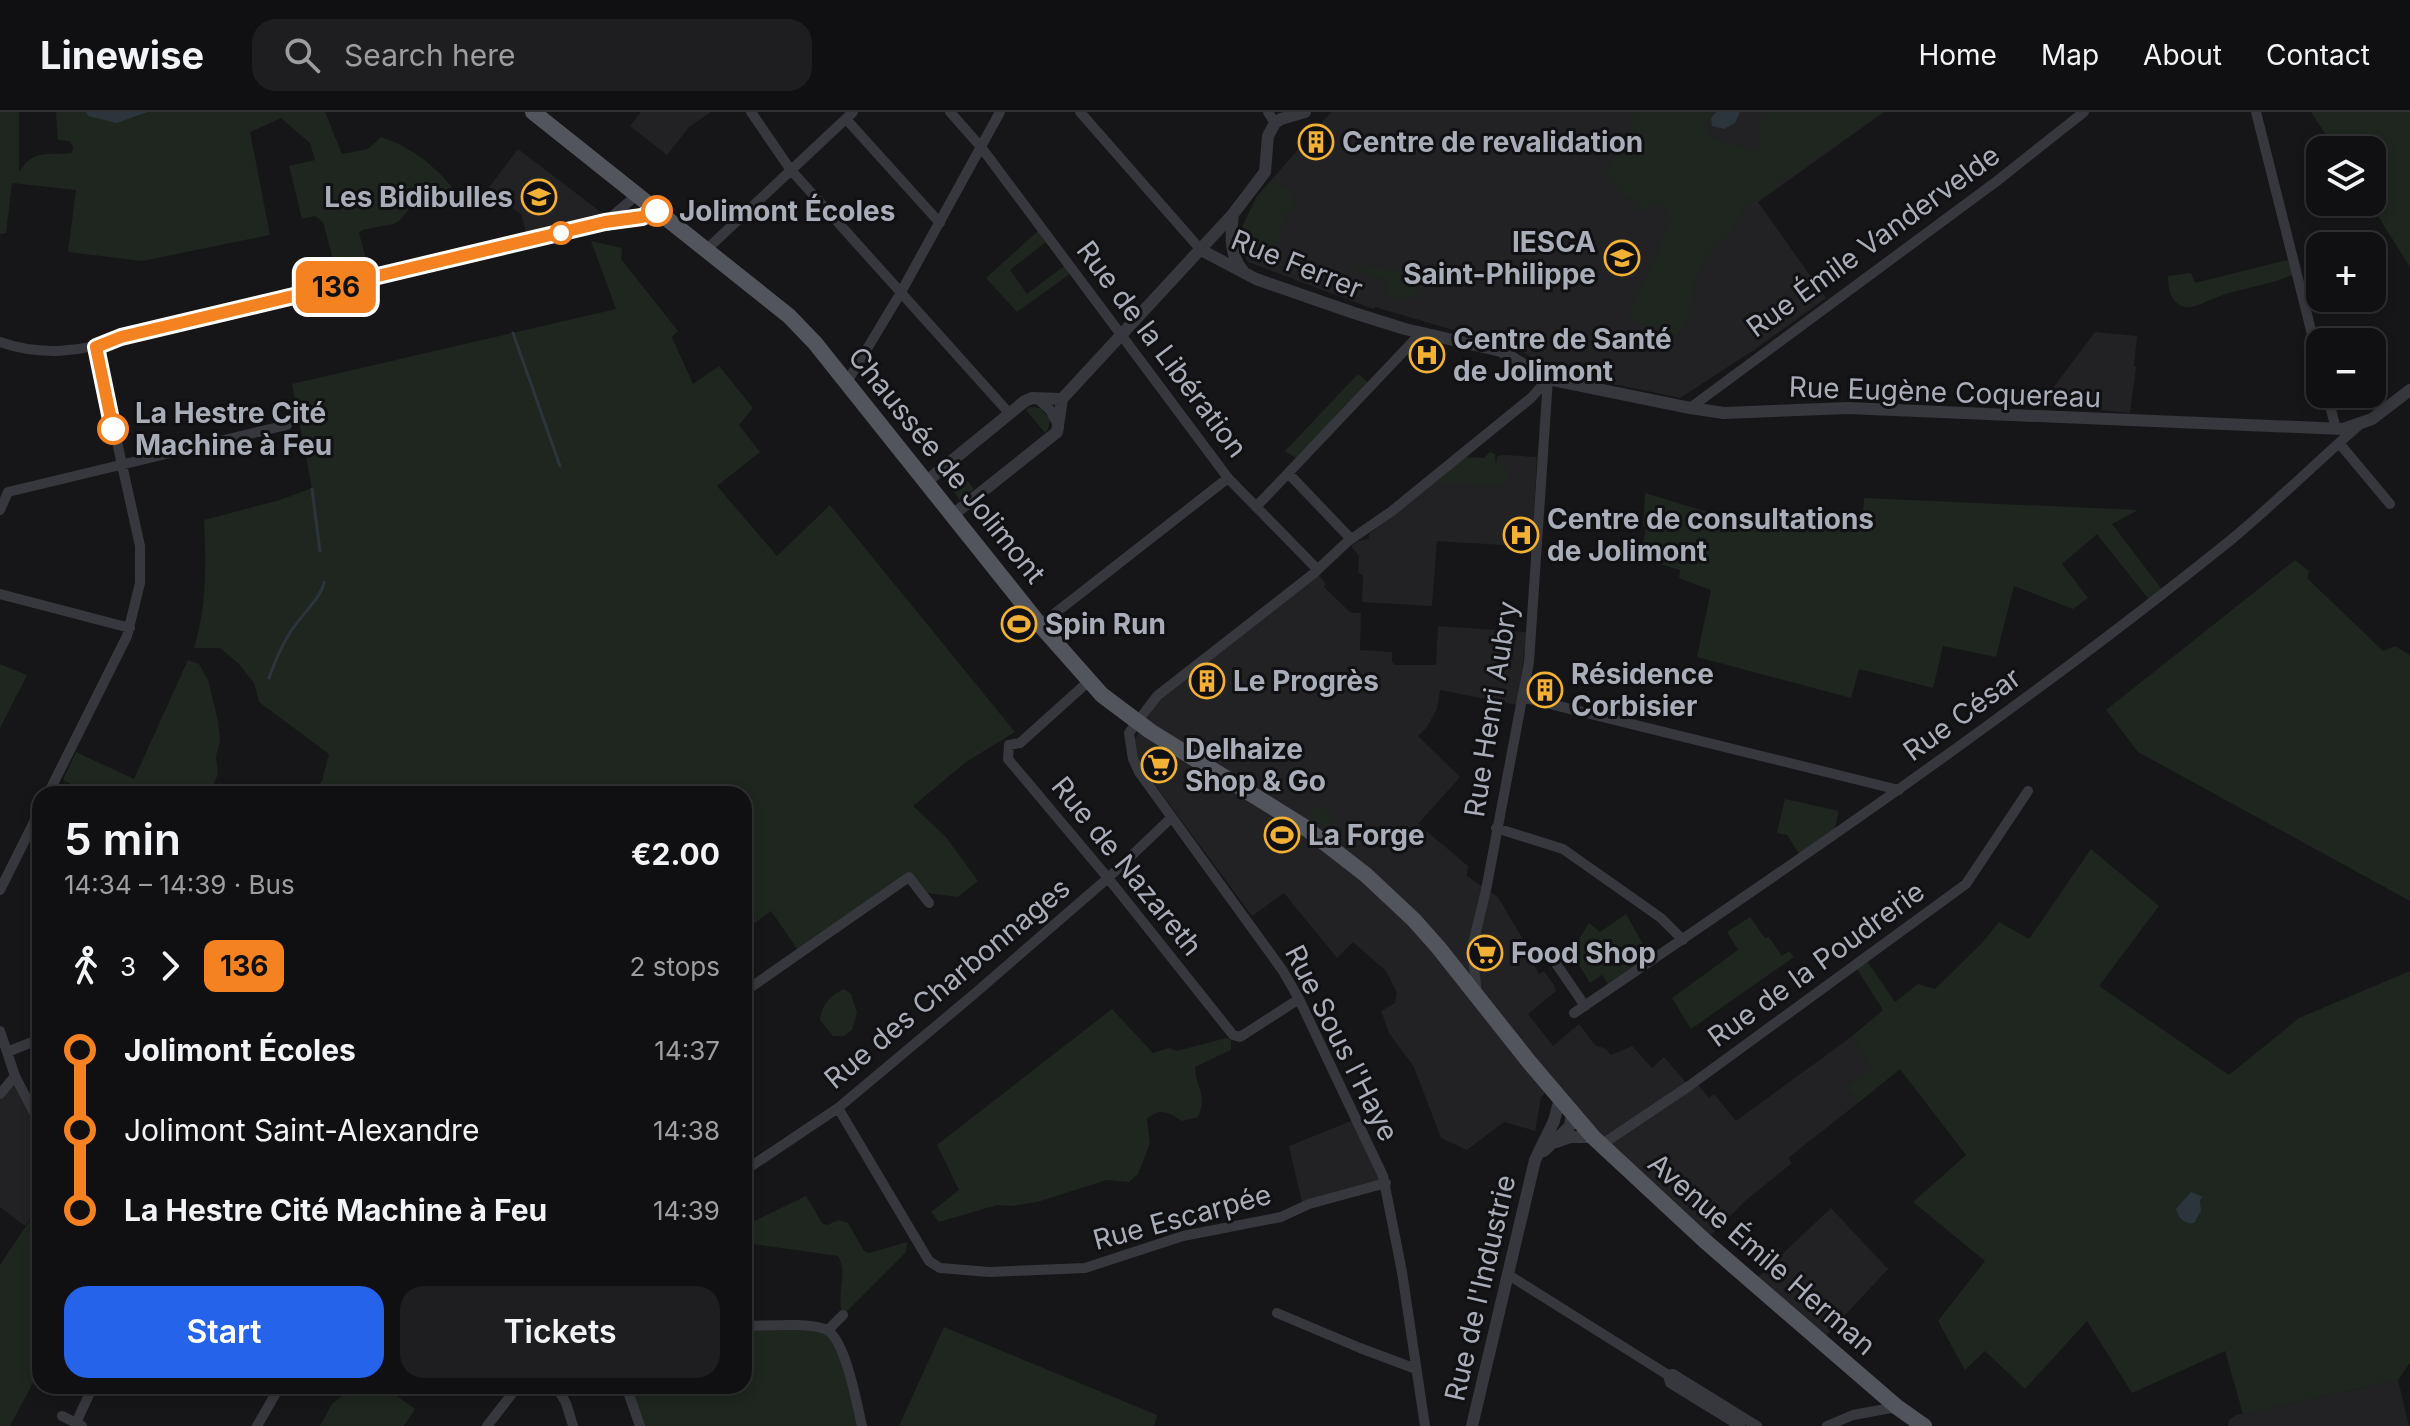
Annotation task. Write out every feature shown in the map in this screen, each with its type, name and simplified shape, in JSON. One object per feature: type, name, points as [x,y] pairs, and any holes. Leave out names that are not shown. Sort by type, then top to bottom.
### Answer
[{"type":"main road","name":"Chaussée de Jolimont","points":[[533,112],[789,316],[847,382],[1040,625],[1089,681],[1136,722],[1303,826],[1345,858],[1414,920],[1560,1098]]},
{"type":"main road","name":"Avenue Émile Herman","points":[[1560,1098],[1597,1141],[1705,1241],[1897,1407],[1924,1426]]},
{"type":"street","points":[[751,112],[790,169],[1009,413]]},
{"type":"street","name":"Rue de la Libération","points":[[950,112],[981,147],[1228,478],[1317,569]]},
{"type":"street","points":[[847,382],[900,294],[1000,112]]},
{"type":"street","name":"Rue Ferrer","points":[[1080,112],[1201,250],[1248,276],[1421,333],[1501,351],[1548,379]]},
{"type":"street","points":[[954,514],[1057,432],[1062,399],[1201,250],[1265,172],[1272,118],[1281,119],[1305,112]]},
{"type":"street","name":"Rue Émile Vandervelde","points":[[1690,408],[1729,376],[1997,181],[2084,112]]},
{"type":"street","points":[[2256,112],[2310,328]]},
{"type":"street","points":[[706,250],[849,115],[940,223]]},
{"type":"street","points":[[605,222],[637,195]]},
{"type":"street","points":[[0,342],[31,350],[96,347],[121,337],[605,222],[642,217],[655,210]]},
{"type":"street","points":[[1233,214],[1231,239],[1234,257],[1248,276]]},
{"type":"street","points":[[1256,507],[1421,333]]},
{"type":"street","points":[[52,786],[130,628],[139,588],[139,541],[96,347]]},
{"type":"street","points":[[1136,722],[1157,696],[1351,539],[1461,456],[1531,398],[1548,379]]},
{"type":"street","name":"Rue Eugène Coquereau","points":[[1548,379],[1724,413],[1848,408],[2340,429],[2358,426]]},
{"type":"street","name":"Rue Henri Aubry","points":[[1477,996],[1472,948],[1529,662],[1548,379]]},
{"type":"street","points":[[2358,426],[2410,390]]},
{"type":"street","points":[[1037,398],[1050,410],[1059,427]]},
{"type":"street","points":[[927,481],[1025,401],[1062,399]]},
{"type":"street","points":[[2332,408],[2340,429]]},
{"type":"street","points":[[0,510],[8,492],[287,425]]},
{"type":"street","name":"Rue César","points":[[1574,1013],[1899,790],[2011,709],[2234,537],[2358,426]]},
{"type":"street","points":[[2339,443],[2390,504]]},
{"type":"street","points":[[1288,473],[1351,539]]},
{"type":"street","points":[[1040,625],[1228,478]]},
{"type":"street","points":[[0,594],[130,628]]},
{"type":"street","name":"Rue de Nazareth","points":[[1089,681],[1020,743],[1009,745],[1008,759],[1236,1037],[1299,999]]},
{"type":"street","points":[[1522,697],[1899,790]]},
{"type":"street","name":"Rue Sous l'Haye","points":[[1136,722],[1129,733],[1133,759],[1139,772],[1279,965],[1299,999],[1386,1183],[1425,1426]]},
{"type":"street","name":"Rue de la Poudrerie","points":[[1597,1141],[1689,1086],[1966,884],[2028,791]]},
{"type":"street","name":"Rue des Charbonnages","points":[[752,1166],[838,1108],[1108,878],[1171,818]]},
{"type":"street","points":[[0,890],[32,826]]},
{"type":"street","points":[[1496,828],[1563,849],[1661,918],[1683,940]]},
{"type":"street","points":[[752,986],[906,873],[929,903]]},
{"type":"street","points":[[1557,965],[1585,1006]]},
{"type":"street","points":[[0,1031],[15,1076],[32,1109]]},
{"type":"street","points":[[7,1052],[32,1042]]},
{"type":"street","points":[[0,1094],[15,1076]]},
{"type":"street","name":"Rue de l'Industrie","points":[[1472,1426],[1507,1274],[1539,1156],[1560,1098]]},
{"type":"street","name":"Rue Escarpée","points":[[838,1108],[929,1261],[940,1268],[1002,1271],[1072,1270],[1093,1266],[1183,1236],[1281,1217],[1309,1204],[1386,1183]]},
{"type":"street","name":"Rue de l'Industrie","points":[[1539,1156],[1570,1126],[1572,1113]]},
{"type":"street","name":"Rue de l'Industrie","points":[[1539,1156],[1562,1139],[1576,1136],[1597,1141]]},
{"type":"street","points":[[1507,1274],[1668,1375],[1673,1374],[1757,1426]]},
{"type":"street","points":[[1277,1313],[1416,1369]]},
{"type":"street","points":[[828,1330],[843,1315]]},
{"type":"street","points":[[752,1326],[828,1330],[840,1345],[862,1426]]},
{"type":"street","points":[[1668,1375],[1670,1383],[1740,1426]]},
{"type":"street","points":[[62,1416],[79,1424],[90,1394]]},
{"type":"street","points":[[257,1426],[275,1394]]},
{"type":"street","points":[[487,1426],[512,1394]]},
{"type":"street","points":[[561,1394],[573,1426]]},
{"type":"street","points":[[629,1394],[640,1426]]},
{"type":"street","points":[[1827,1426],[1853,1415],[1897,1407]]},
{"type":"shaded area","points":[[0,112],[19,112],[19,172],[36,156],[72,153],[73,147],[69,141],[58,140],[56,112],[133,118],[148,112],[325,112],[342,154],[368,149],[381,137],[424,160],[458,195],[411,207],[393,224],[362,230],[359,233],[369,271],[338,278],[323,222],[315,216],[302,219],[289,166],[315,160],[310,143],[281,118],[250,132],[270,235],[142,261],[68,252],[76,190],[12,183],[6,233],[0,234]]},
{"type":"shaded area","points":[[86,112],[148,112],[117,123],[88,116]]},
{"type":"shaded area","points":[[641,112],[711,112],[689,127],[667,155],[630,126]]},
{"type":"shaded area","points":[[1331,112],[1884,112],[1758,202],[1826,298],[1680,398],[1551,371],[1518,349],[1375,307],[1373,309],[1248,262],[1238,245],[1239,234],[1257,196]]},
{"type":"shaded area","points":[[1634,112],[1712,112],[1706,122],[1710,137],[1758,152],[1759,123],[1768,112],[1883,112],[1789,177],[1779,179],[1777,186],[1759,199],[1745,204],[1735,225],[1704,262],[1696,280],[1686,322],[1676,336],[1628,317],[1672,219],[1663,206],[1652,206],[1643,212],[1604,175],[1628,135]]},
{"type":"shaded area","points":[[1716,112],[1740,112],[1735,123],[1724,129],[1712,126],[1711,118]]},
{"type":"shaded area","points":[[2311,112],[2410,112],[2410,267],[2378,216],[2386,216],[2386,136],[2327,136]]},
{"type":"shaded area","name":"Les Bidibulles","points":[[518,149],[606,216],[605,222],[528,241],[521,214],[487,190]]},
{"type":"shaded area","points":[[1271,181],[1291,191],[1295,205],[1291,213],[1284,212],[1279,238],[1271,252],[1257,260],[1248,260],[1252,255],[1248,250],[1243,253],[1240,234],[1251,209]]},
{"type":"shaded area","points":[[1039,230],[1050,239],[1010,270],[1027,294],[1068,263],[1074,271],[1017,312],[986,278]]},
{"type":"shaded area","points":[[591,241],[622,248],[621,259],[678,331],[672,337],[693,384],[719,366],[753,408],[739,425],[760,452],[717,486],[777,556],[830,505],[1015,732],[966,762],[913,806],[946,837],[978,881],[958,897],[920,892],[910,878],[800,953],[771,911],[752,925],[752,786],[318,786],[329,754],[259,702],[254,683],[238,663],[220,648],[194,648],[203,601],[204,520],[280,500],[312,488],[292,384],[616,309]]},
{"type":"shaded area","points":[[2291,259],[2294,274],[2192,307],[2180,305],[2169,290],[2168,276],[2191,273],[2195,283]]},
{"type":"shaded area","points":[[1348,267],[1412,273],[1420,287],[1411,299],[1386,294],[1389,281]]},
{"type":"shaded area","points":[[2095,332],[2137,336],[2130,413],[2041,404]]},
{"type":"shaded area","points":[[1358,374],[1369,383],[1296,458],[1285,451]]},
{"type":"shaded area","points":[[1030,407],[1040,408],[1050,419],[1045,433],[1026,410]]},
{"type":"shaded area","points":[[1490,452],[1495,454],[1496,465],[1504,465],[1508,473],[1507,482],[1502,485],[1435,483],[1464,457],[1484,458]]},
{"type":"shaded area","points":[[1497,456],[1537,457],[1532,547],[1437,541],[1432,606],[1362,602],[1363,576],[1358,572],[1359,556],[1351,546],[1369,539],[1369,534],[1433,481],[1496,465]]},
{"type":"shaded area","points":[[956,466],[974,489],[960,500],[942,477]]},
{"type":"shaded area","points":[[1645,493],[1704,511],[1826,526],[1830,512],[1863,513],[1864,498],[2138,510],[2112,524],[2163,591],[2150,601],[2097,534],[2062,564],[2088,598],[2073,609],[2014,586],[1996,657],[1943,646],[1933,688],[1859,669],[1851,698],[1697,657],[1711,590],[1679,578],[1680,570],[1640,558],[1646,528],[1643,526]]},
{"type":"shaded area","points":[[2295,560],[2309,571],[2307,578],[2383,651],[2395,646],[2410,655],[2410,901],[2138,752],[2106,710]]},
{"type":"shaded area","points":[[1318,574],[1326,584],[1324,587],[1351,613],[1361,613],[1360,650],[1392,652],[1395,665],[1436,665],[1438,626],[1527,632],[1517,705],[1440,690],[1437,709],[1418,736],[1460,777],[1418,824],[1468,866],[1467,876],[1498,897],[1535,960],[1539,974],[1544,971],[1554,985],[1556,991],[1528,1014],[1553,1046],[1579,1024],[1595,1045],[1606,1049],[1611,1055],[1632,1046],[1652,1068],[1664,1057],[1689,1086],[1695,1081],[1709,1098],[1714,1094],[1736,1121],[1851,1037],[1873,1066],[1846,1088],[1858,1103],[1788,1158],[1792,1163],[1744,1202],[1705,1241],[1551,1088],[1541,1097],[1535,1131],[1504,1122],[1467,1150],[1441,1138],[1414,1067],[1389,1033],[1381,1011],[1395,1003],[1397,993],[1386,971],[1353,942],[1337,958],[1284,893],[1252,916],[1139,763],[1133,742],[1160,697]]},
{"type":"shaded area","points":[[188,660],[199,664],[208,680],[218,721],[218,774],[213,786],[75,786],[63,780],[76,752],[134,779]]},
{"type":"shaded area","points":[[0,664],[27,675],[0,728]]},
{"type":"shaded area","points":[[1785,799],[1839,811],[1834,831],[1800,855],[1787,835],[1777,833]]},
{"type":"shaded area","points":[[1317,804],[1334,815],[1326,828],[1309,817]]},
{"type":"shaded area","points":[[2091,849],[2159,906],[2099,986],[2229,1075],[2299,1018],[2410,971],[2410,1363],[2398,1380],[2243,1414],[2225,1351],[2132,1393],[2087,1321],[2025,1389],[1985,1351],[1965,1370],[1938,1321],[1985,1261],[1913,1202],[1966,1155],[1900,1069],[1858,1103],[1846,1088],[1872,1066],[1851,1037],[1883,1010],[1855,966],[1865,958],[1895,1002],[1918,984],[1935,989],[1999,922],[2029,939]]},
{"type":"shaded area","points":[[1626,914],[1650,956],[1609,985],[1602,975],[1590,983],[1571,952],[1589,923],[1600,932]]},
{"type":"shaded area","points":[[1750,917],[1782,956],[1789,951],[1794,957],[1691,1029],[1672,998],[1738,950],[1727,932]]},
{"type":"shaded area","points":[[844,989],[851,994],[857,1013],[852,1030],[844,1036],[833,1036],[820,1020],[821,1014],[828,1001]]},
{"type":"shaded area","points":[[1112,1009],[1153,1053],[1169,1048],[1177,1051],[1226,1038],[1231,1040],[1231,1050],[1195,1067],[1202,1097],[1198,1117],[1182,1121],[1160,1112],[1147,1119],[1150,1143],[1138,1174],[1129,1182],[1107,1180],[1037,1202],[997,1205],[939,1222],[931,1212],[959,1190],[937,1145]]},
{"type":"shaded area","points":[[15,1076],[32,1109],[32,1216],[25,1226],[0,1207],[0,1094]]},
{"type":"shaded area","points":[[1356,1119],[1386,1183],[1303,1207],[1289,1146]]},
{"type":"shaded area","points":[[2191,1192],[2203,1197],[2200,1200],[2201,1211],[2194,1223],[2187,1223],[2176,1209]]},
{"type":"shaded area","points":[[806,1196],[822,1223],[827,1225],[839,1220],[848,1223],[864,1251],[869,1253],[907,1242],[906,1252],[843,1315],[840,1300],[842,1270],[838,1256],[752,1244],[752,1222]]},
{"type":"shaded area","points":[[1831,1208],[1888,1269],[1821,1341],[1753,1282]]},
{"type":"shaded area","points":[[32,1217],[32,1385],[10,1426],[0,1426],[0,1265]]},
{"type":"shaded area","points":[[752,1327],[833,1332],[861,1426],[640,1426],[629,1394],[752,1394]]},
{"type":"shaded area","points":[[944,1327],[1157,1415],[1154,1426],[899,1426]]},
{"type":"shaded area","points":[[2398,1380],[2409,1426],[2228,1426],[2229,1420],[2236,1415]]},
{"type":"shaded area","points":[[344,1394],[394,1394],[415,1409],[404,1426],[320,1426],[332,1404]]},
{"type":"waterway","points":[[513,333],[560,466]]},
{"type":"waterway","points":[[312,489],[320,551]]},
{"type":"waterway","points":[[269,678],[285,641],[319,595],[324,582]]},
{"type":"bus line","name":"136","points":[[113,429],[96,347],[121,337],[605,222],[625,221],[657,211]]},
{"type":"place","name":"Centre de revalidation","points":[[1316,142]]},
{"type":"place","name":"Les Bidibulles","points":[[539,197]]},
{"type":"place","name":"Jolimont Écoles","points":[[657,211]]},
{"type":"place","name":"IESCA Saint-Philippe","points":[[1622,258]]},
{"type":"place","name":"Centre de Santé de Jolimont","points":[[1427,355]]},
{"type":"place","name":"La Hestre Cité Machine à Feu","points":[[113,429]]},
{"type":"place","name":"Centre de consultations de Jolimont","points":[[1521,535]]},
{"type":"place","name":"Spin Run","points":[[1019,624]]},
{"type":"place","name":"Le Progrès","points":[[1207,681]]},
{"type":"place","name":"Résidence Corbisier","points":[[1545,690]]},
{"type":"place","name":"Delhaize Shop & Go","points":[[1159,765]]},
{"type":"place","name":"La Forge","points":[[1282,835]]},
{"type":"place","name":"Food Shop","points":[[1485,953]]}]
